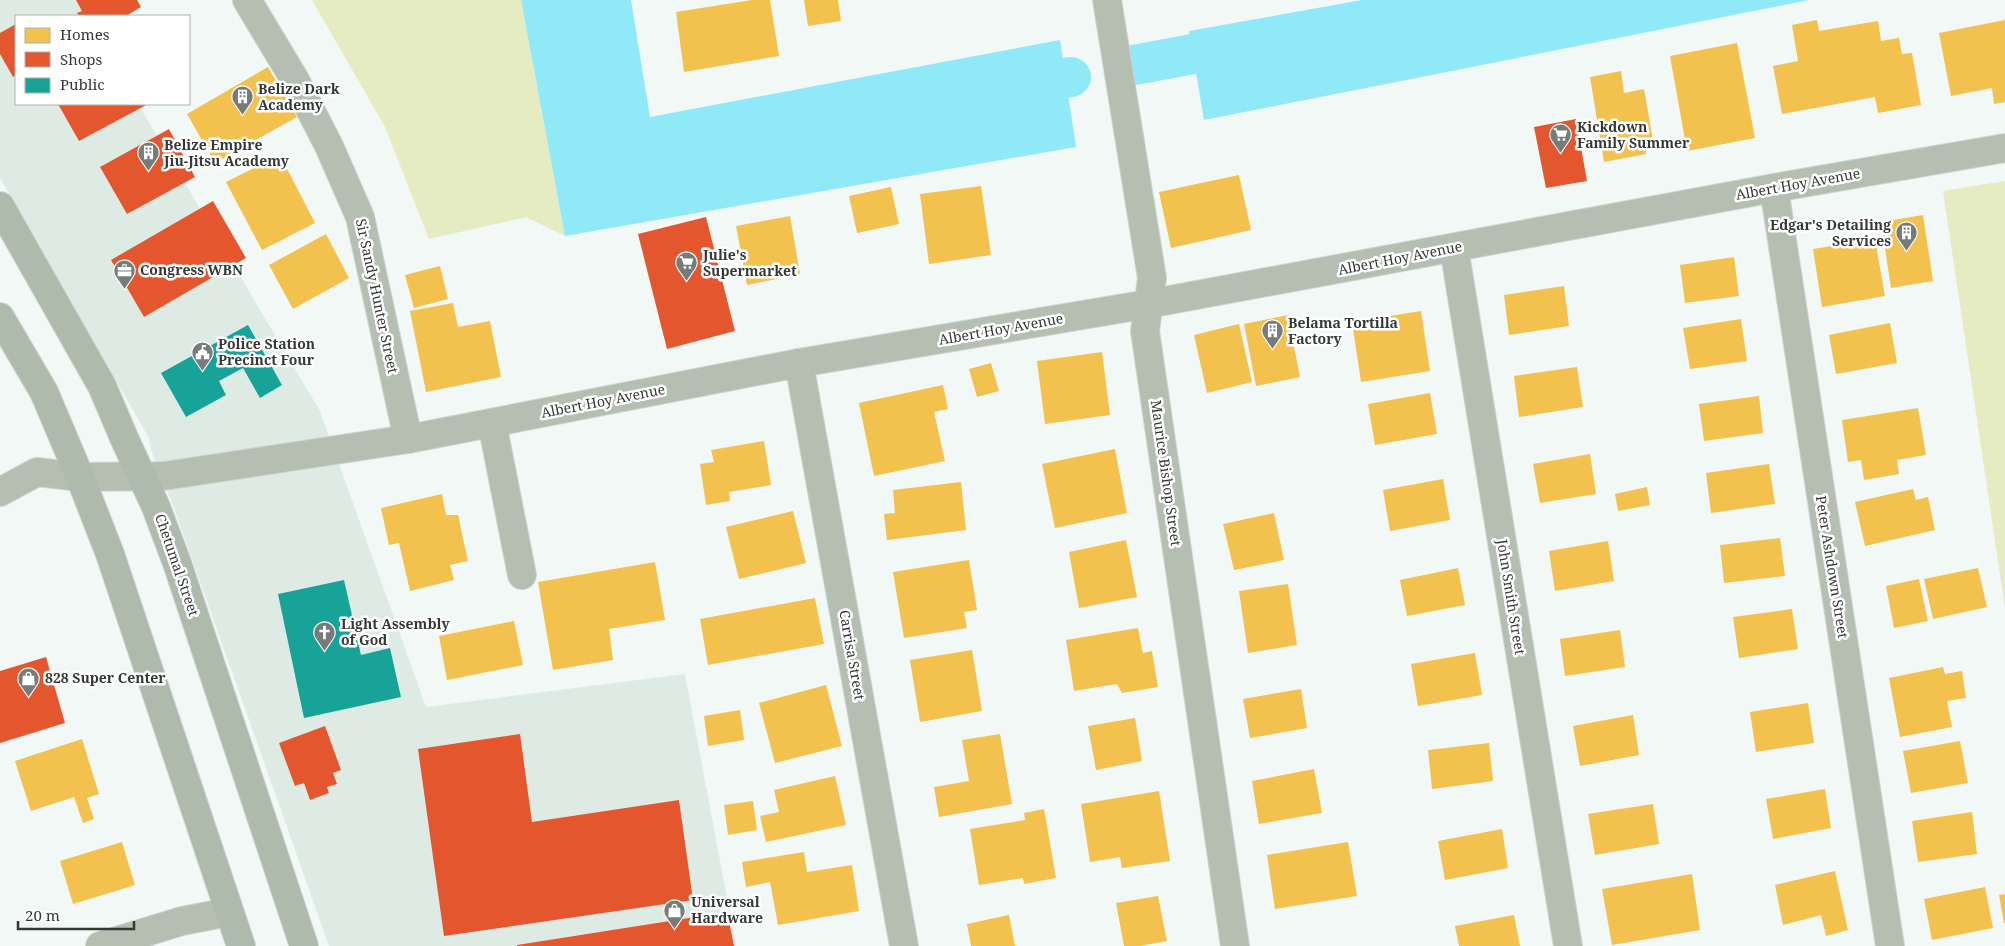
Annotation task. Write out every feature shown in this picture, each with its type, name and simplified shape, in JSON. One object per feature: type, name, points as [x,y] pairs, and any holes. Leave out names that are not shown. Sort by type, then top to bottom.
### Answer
[{"type":"highway","name":"Chetumal Street","points":[[0,206],[102,386],[156,508],[177,563],[304,946]]},
{"type":"highway","points":[[0,317],[44,392],[110,554],[241,946]]},
{"type":"street","name":"Sir Sandy Hunter Street","points":[[247,0],[294,80],[329,146],[360,217],[408,439]]},
{"type":"street","name":"Maurice Bishop Street","points":[[1107,0],[1152,278],[1145,331],[1235,946]]},
{"type":"street","name":"Albert Hoy Avenue","points":[[0,492],[37,472],[80,477],[164,476],[408,439],[799,363],[1148,304],[1774,188],[2005,148]]},
{"type":"street","name":"Peter Ashdown Street","points":[[1774,188],[1890,946]]},
{"type":"street","name":"John Smith Street","points":[[1454,248],[1568,946]]},
{"type":"street","name":"Carrisa Street","points":[[799,363],[904,946]]},
{"type":"street","points":[[492,423],[522,575]]},
{"type":"street","points":[[100,946],[182,921],[229,912]]},
{"type":"shaded area","points":[[0,0],[77,0],[85,15],[15,15],[15,105],[139,105],[320,411],[426,707],[685,674],[736,946],[329,946],[174,508],[151,450],[149,438],[0,178]]},
{"type":"green space","points":[[312,0],[521,0],[565,236],[526,217],[429,239],[385,127]]},
{"type":"green space","points":[[2005,181],[2005,608],[1943,191]]},
{"type":"water","points":[[521,0],[631,0],[650,117],[1060,40],[1076,147],[565,236]]},
{"type":"water","points":[[1362,0],[1809,0],[1204,120],[1189,31]]},
{"type":"building: Homes","points":[[752,0],[770,0],[779,56],[684,72],[676,12]]},
{"type":"building: Homes","points":[[804,0],[838,0],[841,21],[808,26]]},
{"type":"building: Homes","points":[[1817,20],[1819,31],[1878,21],[1881,41],[1899,38],[1902,54],[1912,53],[1921,105],[1878,113],[1875,97],[1782,114],[1773,66],[1798,61],[1792,25]]},
{"type":"building: Homes","points":[[2005,20],[2005,102],[1994,104],[1992,88],[1951,96],[1939,33]]},
{"type":"building: Homes","points":[[1737,43],[1755,138],[1687,151],[1670,56]]},
{"type":"building: Homes","name":"Belize Dark Academy","points":[[268,67],[297,117],[215,163],[187,114]]},
{"type":"building: Homes","points":[[1621,71],[1624,93],[1644,89],[1654,146],[1645,147],[1646,154],[1604,162],[1590,77]]},
{"type":"building: Homes","points":[[280,155],[315,223],[262,250],[226,182]]},
{"type":"building: Homes","points":[[1239,175],[1251,230],[1171,248],[1159,192]]},
{"type":"building: Homes","points":[[981,186],[991,255],[929,264],[920,194]]},
{"type":"building: Homes","points":[[891,187],[899,224],[857,233],[849,196]]},
{"type":"building: Homes","name":"Edgar's Detailing Services","points":[[1923,215],[1933,281],[1891,288],[1881,222]]},
{"type":"building: Homes","points":[[790,216],[800,274],[747,285],[736,226]]},
{"type":"building: Homes","points":[[326,234],[349,278],[293,309],[269,265]]},
{"type":"building: Homes","points":[[1875,239],[1885,296],[1822,307],[1813,249]]},
{"type":"building: Homes","points":[[1734,257],[1739,296],[1685,303],[1680,265]]},
{"type":"building: Homes","points":[[440,266],[448,299],[414,308],[405,275]]},
{"type":"building: Homes","points":[[1564,286],[1569,326],[1509,335],[1504,295]]},
{"type":"building: Homes","points":[[453,303],[458,327],[490,321],[501,377],[426,392],[410,311]]},
{"type":"building: Homes","points":[[1421,311],[1430,371],[1361,382],[1352,322]]},
{"type":"building: Homes","name":"Belama Tortilla Factory","points":[[1288,315],[1300,377],[1256,386],[1244,324]]},
{"type":"building: Homes","points":[[1741,319],[1747,361],[1690,369],[1683,328]]},
{"type":"building: Homes","points":[[1890,323],[1897,363],[1836,374],[1829,335]]},
{"type":"building: Homes","points":[[1239,324],[1252,382],[1207,393],[1194,335]]},
{"type":"building: Homes","points":[[1102,352],[1110,415],[1045,424],[1037,361]]},
{"type":"building: Homes","points":[[991,363],[999,391],[977,397],[969,369]]},
{"type":"building: Homes","points":[[1577,367],[1583,407],[1519,417],[1514,376]]},
{"type":"building: Homes","points":[[943,385],[948,409],[934,412],[945,461],[874,476],[859,403]]},
{"type":"building: Homes","points":[[1430,393],[1437,434],[1375,445],[1368,404]]},
{"type":"building: Homes","points":[[1759,396],[1763,433],[1704,441],[1699,404]]},
{"type":"building: Homes","points":[[1918,408],[1926,455],[1897,460],[1899,474],[1864,480],[1861,460],[1848,462],[1842,420]]},
{"type":"building: Homes","points":[[764,441],[771,485],[729,492],[730,501],[706,505],[700,464],[714,462],[711,450]]},
{"type":"building: Homes","points":[[1115,449],[1127,513],[1055,528],[1042,464]]},
{"type":"building: Homes","points":[[1590,454],[1596,494],[1540,503],[1533,464]]},
{"type":"building: Homes","points":[[1769,464],[1775,504],[1711,513],[1706,473]]},
{"type":"building: Homes","points":[[1443,479],[1450,520],[1390,531],[1383,490]]},
{"type":"building: Homes","points":[[961,482],[966,530],[887,540],[884,514],[895,513],[893,490]]},
{"type":"building: Homes","points":[[1647,487],[1650,505],[1618,511],[1615,494]]},
{"type":"building: Homes","points":[[1913,489],[1916,500],[1928,497],[1935,530],[1865,546],[1855,502]]},
{"type":"building: Homes","points":[[442,494],[446,515],[458,515],[468,561],[450,565],[454,580],[410,591],[399,543],[389,545],[381,508]]},
{"type":"building: Homes","points":[[793,511],[806,563],[739,579],[726,527]]},
{"type":"building: Homes","points":[[1274,513],[1284,560],[1234,570],[1223,524]]},
{"type":"building: Homes","points":[[1780,538],[1785,576],[1724,583],[1720,545]]},
{"type":"building: Homes","points":[[1126,540],[1137,597],[1079,608],[1069,552]]},
{"type":"building: Homes","points":[[1608,541],[1614,581],[1555,591],[1549,551]]},
{"type":"building: Homes","points":[[969,560],[977,610],[964,612],[967,628],[904,638],[893,572]]},
{"type":"building: Homes","points":[[655,562],[665,620],[609,629],[613,660],[553,670],[538,582]]},
{"type":"building: Homes","points":[[1458,568],[1465,605],[1407,616],[1400,580]]},
{"type":"building: Homes","points":[[1978,568],[1987,607],[1933,619],[1924,579]]},
{"type":"building: Homes","points":[[1919,579],[1928,621],[1894,628],[1886,586]]},
{"type":"building: Homes","points":[[1288,584],[1297,645],[1248,653],[1239,591]]},
{"type":"building: Homes","points":[[815,598],[824,644],[708,665],[700,619]]},
{"type":"building: Homes","points":[[1792,609],[1798,649],[1739,658],[1733,617]]},
{"type":"building: Homes","points":[[514,621],[523,665],[447,680],[439,636]]},
{"type":"building: Homes","points":[[1138,628],[1143,653],[1152,651],[1158,687],[1122,693],[1117,684],[1074,691],[1066,640]]},
{"type":"building: Homes","points":[[1620,630],[1625,667],[1565,676],[1560,639]]},
{"type":"building: Homes","points":[[972,650],[982,711],[920,722],[910,660]]},
{"type":"building: Homes","points":[[1475,653],[1482,695],[1418,706],[1411,664]]},
{"type":"building: Homes","points":[[1943,667],[1945,674],[1962,671],[1966,698],[1947,701],[1952,727],[1900,737],[1889,678]]},
{"type":"building: Homes","points":[[826,685],[842,746],[775,763],[759,703]]},
{"type":"building: Homes","points":[[1301,689],[1307,728],[1250,738],[1243,699]]},
{"type":"building: Homes","points":[[1808,703],[1814,743],[1756,752],[1750,712]]},
{"type":"building: Homes","points":[[740,710],[744,740],[708,746],[704,716]]},
{"type":"building: Homes","points":[[1633,715],[1639,755],[1580,766],[1573,726]]},
{"type":"building: Homes","points":[[1135,718],[1142,761],[1096,770],[1088,726]]},
{"type":"building: Homes","points":[[1000,734],[1012,804],[939,817],[934,787],[969,781],[962,740]]},
{"type":"building: Homes","points":[[82,739],[99,794],[87,798],[94,819],[83,823],[74,797],[31,811],[15,761]]},
{"type":"building: Homes","points":[[1960,741],[1968,783],[1911,793],[1903,751]]},
{"type":"building: Homes","points":[[1489,743],[1493,781],[1432,789],[1428,750]]},
{"type":"building: Homes","points":[[1314,769],[1322,813],[1259,824],[1252,781]]},
{"type":"building: Homes","points":[[835,776],[846,825],[766,842],[760,816],[779,812],[774,790]]},
{"type":"building: Homes","points":[[1825,789],[1831,828],[1773,839],[1766,799]]},
{"type":"building: Homes","points":[[1159,791],[1170,861],[1122,868],[1120,857],[1090,862],[1081,804]]},
{"type":"building: Homes","points":[[753,801],[757,830],[728,835],[724,805]]},
{"type":"building: Homes","points":[[1653,804],[1659,844],[1595,855],[1588,814]]},
{"type":"building: Homes","points":[[1044,809],[1056,878],[1024,884],[1023,878],[979,885],[970,829],[1025,820],[1024,813]]},
{"type":"building: Homes","points":[[1972,812],[1977,854],[1918,862],[1912,821]]},
{"type":"building: Homes","points":[[1502,829],[1508,868],[1445,880],[1438,841]]},
{"type":"building: Homes","points":[[122,842],[135,885],[73,904],[60,861]]},
{"type":"building: Homes","points":[[1348,842],[1357,896],[1275,909],[1267,855]]},
{"type":"building: Homes","points":[[804,852],[807,872],[852,865],[859,911],[778,925],[770,882],[746,887],[742,862]]},
{"type":"building: Homes","points":[[1835,871],[1848,930],[1826,936],[1821,915],[1783,925],[1775,885]]},
{"type":"building: Homes","points":[[1692,874],[1700,930],[1612,945],[1602,889]]},
{"type":"building: Homes","points":[[1985,887],[1993,928],[1932,940],[1924,899]]},
{"type":"building: Homes","points":[[2005,894],[2005,923],[2004,923],[1999,895]]},
{"type":"building: Homes","points":[[1158,896],[1167,941],[1140,946],[1124,946],[1116,903]]},
{"type":"building: Homes","points":[[1009,915],[1015,946],[971,946],[967,924]]},
{"type":"building: Homes","points":[[1514,915],[1520,946],[1459,946],[1455,926]]},
{"type":"building: Shops","points":[[76,0],[137,0],[141,7],[128,15],[78,15],[77,13],[82,11]]},
{"type":"building: Shops","points":[[15,25],[15,76],[13,77],[0,54],[0,33]]},
{"type":"building: Shops","points":[[59,105],[146,105],[79,141]]},
{"type":"building: Shops","name":"Kickdown Family Summer","points":[[1576,119],[1587,181],[1546,188],[1534,127]]},
{"type":"building: Shops","name":"Belize Empire Jiu-Jitsu Academy","points":[[169,129],[195,177],[127,214],[100,167]]},
{"type":"building: Shops","points":[[213,201],[246,258],[144,317],[111,260]]},
{"type":"building: Shops","name":"Julie's Supermarket","points":[[706,217],[735,331],[667,349],[638,234]]},
{"type":"building: Shops","name":"828 Super Center","points":[[46,657],[65,723],[0,743],[0,671]]},
{"type":"building: Shops","points":[[325,726],[341,770],[333,773],[337,784],[327,787],[329,793],[310,800],[304,783],[295,786],[279,743]]},
{"type":"building: Shops","points":[[520,734],[532,822],[679,800],[693,900],[444,936],[418,749]]},
{"type":"building: Shops","name":"Universal Hardware","points":[[727,912],[734,946],[517,946],[517,945]]},
{"type":"building: Public","name":"Police Station Precinct Four","points":[[248,325],[282,385],[260,398],[243,368],[219,381],[226,395],[186,417],[161,373]]},
{"type":"building: Public","name":"Light Assembly of God","points":[[344,580],[361,655],[390,648],[401,697],[304,718],[278,594]]},
{"type":"waterway","points":[[1134,65],[1246,44]]},
{"type":"waterway","points":[[1011,88],[1071,77]]},
{"type":"place","name":"Belize Dark Academy","points":[[242,116]]},
{"type":"place","name":"Kickdown Family Summer","points":[[1561,154]]},
{"type":"place","name":"Belize Empire Jiu-Jitsu Academy","points":[[148,172]]},
{"type":"place","name":"Edgar's Detailing Services","points":[[1907,252]]},
{"type":"place","name":"Julie's Supermarket","points":[[687,282]]},
{"type":"place","name":"Congress WBN","points":[[124,289]]},
{"type":"place","name":"Belama Tortilla Factory","points":[[1272,350]]},
{"type":"place","name":"Police Station Precinct Four","points":[[202,371]]},
{"type":"place","name":"Light Assembly of God","points":[[325,651]]},
{"type":"place","name":"828 Super Center","points":[[29,697]]},
{"type":"place","name":"Universal Hardware","points":[[675,929]]}]
